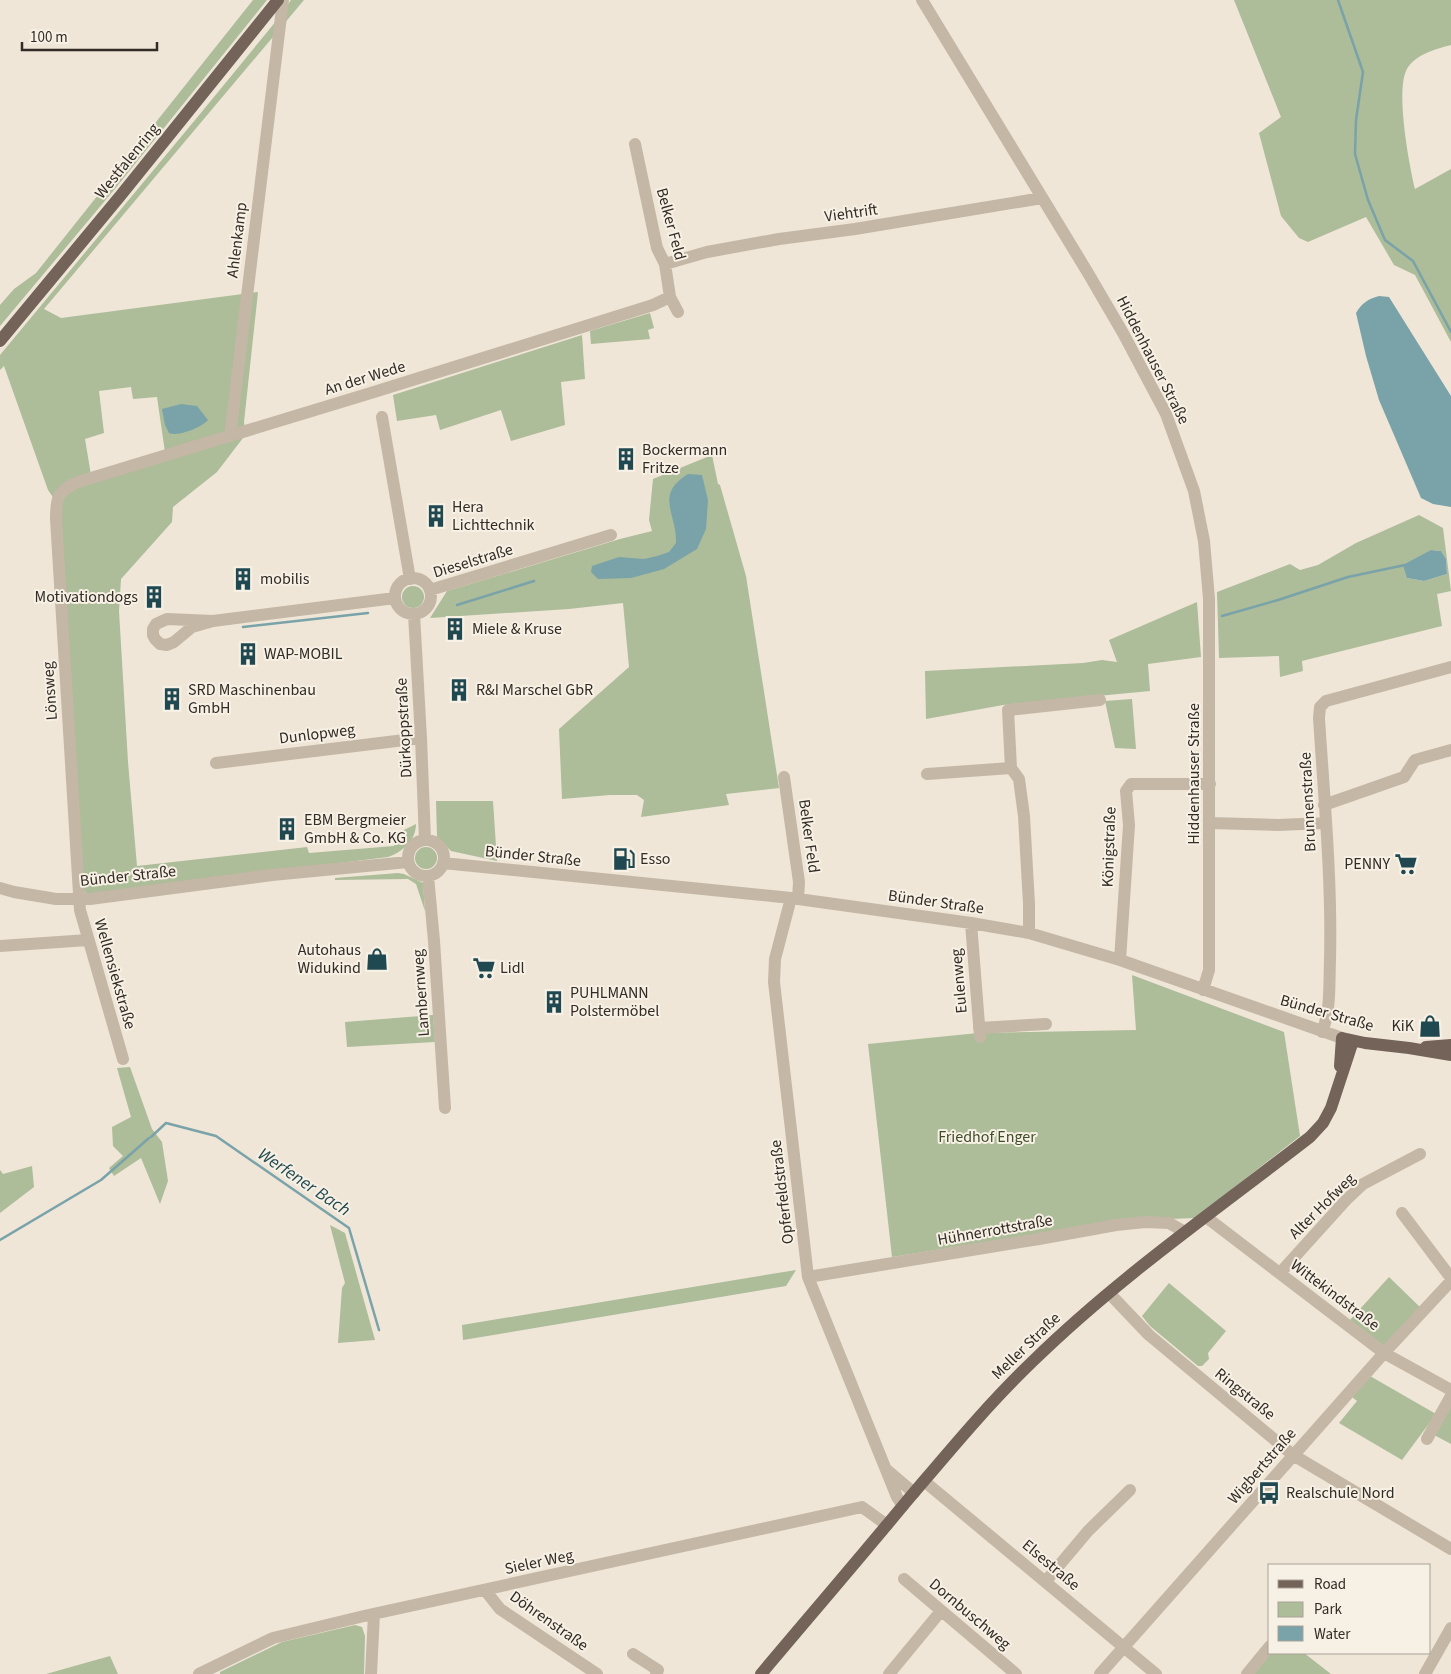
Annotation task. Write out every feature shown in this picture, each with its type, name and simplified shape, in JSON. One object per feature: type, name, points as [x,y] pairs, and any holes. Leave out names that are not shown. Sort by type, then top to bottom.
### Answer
[{"type":"main road","name":"Westfalenring","points":[[0,341],[127,188],[278,0]]},
{"type":"main road","name":"Bünder Straße","points":[[1348,1039],[1451,1055]]},
{"type":"main road","name":"Meller Straße","points":[[761,1674],[924,1480],[1025,1369],[1067,1328],[1109,1293],[1185,1232],[1310,1137],[1323,1123],[1331,1108],[1340,1076],[1340,1049],[1348,1039]]},
{"type":"main road","name":"Bünder Straße","points":[[1409,1048],[1451,1045]]},
{"type":"street","name":"Ahlenkamp","points":[[230,436],[283,0]]},
{"type":"street","name":"Hiddenhauser Straße","points":[[922,0],[1119,326],[1166,414],[1194,491],[1204,541],[1209,599],[1209,970],[1203,990]]},
{"type":"street","name":"Belker Feld","points":[[635,144],[657,248],[665,264],[670,297],[678,312]]},
{"type":"street","name":"Viehtrift","points":[[665,264],[707,252],[779,238],[855,230],[1042,198]]},
{"type":"street","name":"An der Wede","points":[[67,486],[644,308],[670,297]]},
{"type":"street","points":[[382,418],[410,578]]},
{"type":"street","name":"Lönsweg","points":[[67,486],[60,494],[56,506],[56,519],[79,898]]},
{"type":"street","name":"Dieselstraße","points":[[430,590],[611,535]]},
{"type":"street","points":[[410,578],[424,582],[430,590],[428,606],[414,614],[404,612],[395,598],[400,584],[410,578]]},
{"type":"street","points":[[213,621],[395,598]]},
{"type":"street","name":"Dürkoppstraße","points":[[414,614],[425,840]]},
{"type":"street","name":"Brunnenstraße","points":[[1322,1032],[1326,1022],[1330,935],[1320,707],[1326,701],[1451,667]]},
{"type":"street","points":[[1029,933],[1030,904],[1024,819],[1019,779],[1011,768],[1008,710],[1100,700]]},
{"type":"street","name":"Dunlopweg","points":[[216,762],[421,738]]},
{"type":"street","points":[[1324,805],[1404,777],[1415,760],[1451,750]]},
{"type":"street","points":[[928,774],[1011,768]]},
{"type":"street","name":"Belker Feld","points":[[784,777],[799,882],[795,899]]},
{"type":"street","name":"Königstraße","points":[[1120,960],[1129,825],[1126,791],[1128,787],[1131,784],[1210,784]]},
{"type":"street","points":[[1210,823],[1278,825],[1326,823]]},
{"type":"street","points":[[425,840],[431,841],[440,847],[443,852],[443,863],[438,872],[428,876],[413,871],[408,862],[408,856],[414,845],[425,840]]},
{"type":"street","name":"Bünder Straße","points":[[0,888],[56,899],[90,898],[272,875],[408,862]]},
{"type":"street","name":"Bünder Straße","points":[[443,863],[795,899],[971,923],[1029,933],[1120,960],[1322,1032],[1348,1039]]},
{"type":"street","name":"Lambernweg","points":[[428,876],[445,1108]]},
{"type":"street","name":"Wellensiekstraße","points":[[79,898],[88,940],[123,1058]]},
{"type":"street","name":"Opferfeldstraße","points":[[795,899],[775,960],[774,982],[808,1276],[897,1497],[903,1506]]},
{"type":"street","name":"Eulenweg","points":[[971,923],[979,1032],[1046,1024]]},
{"type":"street","points":[[0,946],[88,940]]},
{"type":"street","name":"Alter Hofweg","points":[[1280,1273],[1346,1200],[1364,1184],[1420,1154]]},
{"type":"street","points":[[1402,1213],[1451,1280]]},
{"type":"street","name":"Wittekindstraße","points":[[1206,1217],[1384,1353],[1451,1390]]},
{"type":"street","name":"Hühnerrottstraße","points":[[808,1276],[1116,1225],[1145,1222],[1169,1223],[1185,1232]]},
{"type":"street","name":"Wigbertstraße","points":[[1100,1674],[1293,1455],[1451,1280]]},
{"type":"street","name":"Ringstraße","points":[[1109,1293],[1149,1335],[1293,1455],[1451,1548]]},
{"type":"street","points":[[1427,1438],[1451,1396]]},
{"type":"street","name":"Opferfeldstraße","points":[[886,1469],[914,1493]]},
{"type":"street","name":"Elsestraße","points":[[924,1480],[1156,1674]]},
{"type":"street","points":[[1046,1582],[1088,1531],[1130,1490]]},
{"type":"street","name":"Sieler Weg","points":[[199,1674],[273,1638],[862,1507],[887,1525]]},
{"type":"street","name":"Dornbuschweg","points":[[904,1579],[1016,1674]]},
{"type":"street","name":"Döhrenstraße","points":[[486,1590],[500,1608],[597,1674]]},
{"type":"street","points":[[889,1674],[941,1611]]},
{"type":"street","points":[[371,1674],[374,1614]]},
{"type":"street","points":[[1425,1674],[1451,1628]]},
{"type":"street","points":[[1247,1674],[1268,1648]]},
{"type":"street","points":[[633,1654],[658,1670],[656,1674]]},
{"type":"green space","points":[[253,0],[267,0],[114,190],[0,326],[0,305],[14,289],[36,273]]},
{"type":"green space","points":[[291,0],[304,0],[44,309],[61,318],[258,292],[244,422],[246,434],[217,472],[173,507],[172,522],[121,579],[119,611],[128,762],[137,866],[307,847],[309,853],[394,846],[400,832],[416,824],[414,835],[408,845],[388,857],[87,894],[84,891],[59,506],[48,490],[4,366],[0,370],[0,355],[277,20]],"holes":[[[131,387],[133,399],[157,397],[166,459],[92,481],[85,439],[104,433],[99,391]]]},
{"type":"green space","points":[[1234,0],[1451,0],[1451,45],[1425,54],[1409,65],[1403,82],[1402,96],[1404,129],[1415,189],[1451,169],[1451,342],[1415,275],[1394,265],[1366,217],[1308,242],[1299,238],[1281,216],[1259,133],[1281,117]]},
{"type":"green space","points":[[650,313],[654,328],[648,330],[650,339],[591,344],[590,331]]},
{"type":"green space","points":[[582,335],[585,379],[561,382],[565,425],[511,441],[501,410],[440,430],[436,415],[397,421],[393,395]]},
{"type":"green space","points":[[712,455],[718,484],[720,485],[746,576],[779,788],[726,794],[729,805],[641,817],[644,800],[637,795],[562,799],[559,729],[629,667],[623,603],[569,609],[430,618],[447,591],[652,531],[649,520],[653,479]]},
{"type":"green space","points":[[1419,515],[1443,528],[1451,591],[1437,594],[1442,626],[1302,661],[1303,671],[1280,677],[1279,656],[1219,658],[1217,592],[1290,564],[1300,570],[1318,565],[1356,543]],"holes":[[[1431,550],[1441,551],[1446,559],[1447,574],[1424,581],[1407,578]]]},
{"type":"green space","points":[[413,586],[421,589],[424,597],[421,605],[413,608],[405,605],[402,597],[405,589]]},
{"type":"green space","points":[[1197,602],[1201,657],[1148,664],[1150,691],[1003,705],[926,719],[925,671],[1083,663],[1102,660],[1117,662],[1109,640]]},
{"type":"green space","points":[[1132,699],[1136,749],[1115,748],[1105,701]]},
{"type":"green space","points":[[436,801],[493,801],[497,861],[451,851],[437,837]]},
{"type":"green space","points":[[426,847],[434,850],[437,858],[434,866],[426,869],[418,866],[415,858],[418,850]]},
{"type":"green space","points":[[398,873],[423,883],[425,911],[416,884],[408,879],[335,880],[335,878]]},
{"type":"green space","name":"Friedhof Enger","points":[[1132,975],[1284,1032],[1300,1136],[1195,1218],[1119,1221],[892,1257],[868,1044],[978,1033],[1136,1030]]},
{"type":"green space","points":[[433,1015],[435,1042],[347,1047],[345,1022]]},
{"type":"green space","points":[[130,1067],[152,1129],[162,1142],[168,1181],[160,1204],[141,1158],[114,1176],[109,1168],[123,1156],[113,1146],[112,1127],[131,1117],[117,1068]]},
{"type":"green space","points":[[32,1166],[34,1187],[0,1213],[0,1170],[3,1174]]},
{"type":"green space","points":[[330,1225],[345,1233],[375,1340],[338,1343],[342,1288],[345,1283]]},
{"type":"green space","points":[[796,1270],[786,1286],[463,1340],[462,1325]]},
{"type":"green space","points":[[1389,1277],[1421,1308],[1384,1346],[1350,1320]]},
{"type":"green space","points":[[1169,1283],[1226,1331],[1208,1353],[1209,1359],[1202,1366],[1198,1366],[1150,1326],[1142,1316]]},
{"type":"green space","points":[[1370,1376],[1436,1414],[1402,1460],[1339,1423],[1357,1401],[1352,1397]]},
{"type":"green space","points":[[1451,1406],[1451,1444],[1436,1436],[1434,1432]]},
{"type":"green space","points":[[355,1625],[362,1627],[365,1636],[364,1674],[220,1674],[220,1672],[282,1642]]},
{"type":"green space","points":[[1269,1654],[1305,1654],[1331,1674],[1253,1674]]},
{"type":"green space","points":[[110,1656],[118,1674],[46,1674]]},
{"type":"water","points":[[1379,296],[1389,297],[1451,396],[1451,507],[1433,504],[1421,498],[1379,400],[1356,313],[1366,302]]},
{"type":"water","points":[[181,404],[197,406],[208,420],[190,431],[178,434],[169,433],[165,425],[162,409]]},
{"type":"water","points":[[688,474],[702,475],[708,500],[706,529],[697,549],[664,569],[631,578],[598,579],[591,572],[592,566],[619,557],[644,559],[669,552],[676,543],[670,497],[672,489]]},
{"type":"water","points":[[1431,550],[1441,551],[1446,559],[1447,574],[1424,581],[1407,578],[1403,565]]},
{"type":"waterway","points":[[1338,0],[1363,72],[1356,120],[1355,154],[1368,200],[1385,240],[1413,261],[1451,332]]},
{"type":"waterway","points":[[1222,616],[1348,577],[1405,565]]},
{"type":"waterway","points":[[457,605],[534,581]]},
{"type":"waterway","points":[[243,627],[368,613]]},
{"type":"waterway","name":"Werfener Bach","points":[[151,1137],[166,1123],[216,1136],[349,1228],[379,1330]]},
{"type":"waterway","name":"Werfener Bach","points":[[0,1240],[101,1180],[149,1138]]},
{"type":"place","name":"Bockermann Fritze","points":[[626,459]]},
{"type":"place","name":"Hera Lichttechnik","points":[[436,516]]},
{"type":"place","name":"mobilis","points":[[243,579]]},
{"type":"place","name":"Motivationdogs","points":[[154,597]]},
{"type":"place","name":"Miele & Kruse","points":[[455,629]]},
{"type":"place","name":"WAP-MOBIL","points":[[248,654]]},
{"type":"place","name":"R&I Marschel GbR","points":[[459,690]]},
{"type":"place","name":"SRD Maschinenbau GmbH","points":[[172,699]]},
{"type":"place","name":"EBM Bergmeier GmbH & Co. KG","points":[[287,829]]},
{"type":"place","name":"Esso","points":[[624,859]]},
{"type":"place","name":"PENNY","points":[[1406,864]]},
{"type":"place","name":"Autohaus Widukind","points":[[377,959]]},
{"type":"place","name":"Lidl","points":[[484,968]]},
{"type":"place","name":"PUHLMANN Polstermöbel","points":[[554,1002]]},
{"type":"place","name":"KiK","points":[[1430,1026]]},
{"type":"place","name":"Realschule Nord","points":[[1269,1493]]}]
